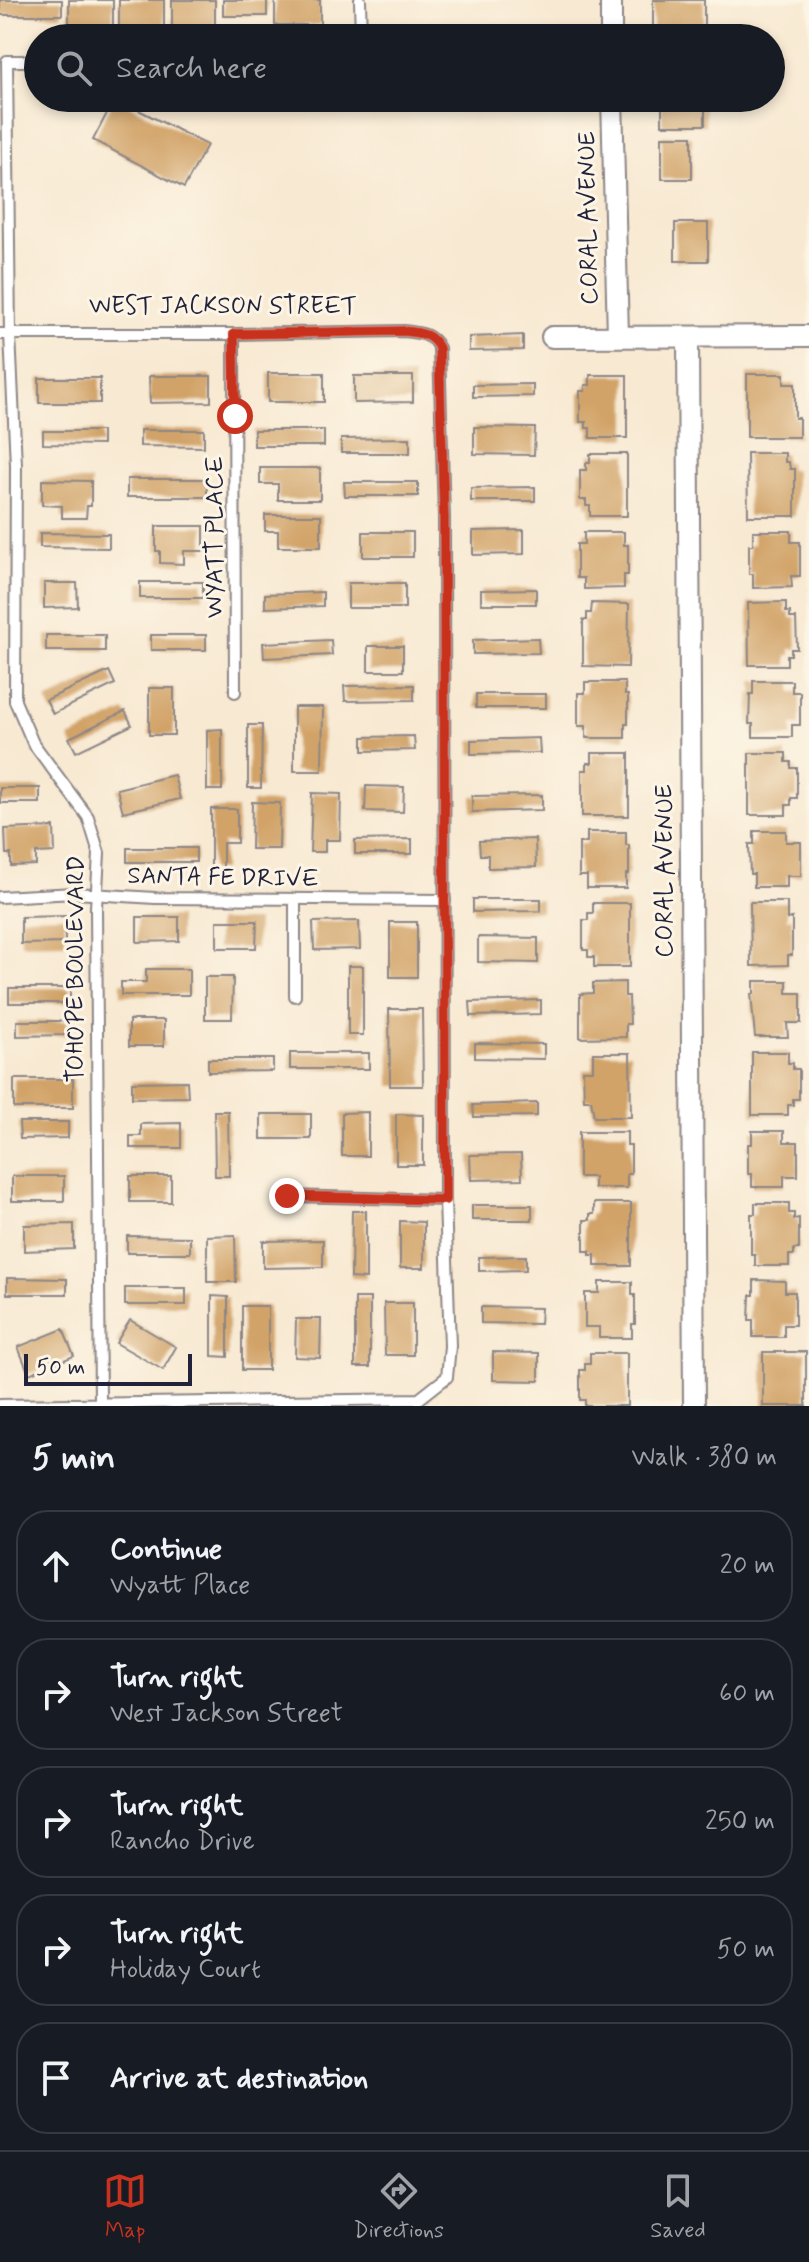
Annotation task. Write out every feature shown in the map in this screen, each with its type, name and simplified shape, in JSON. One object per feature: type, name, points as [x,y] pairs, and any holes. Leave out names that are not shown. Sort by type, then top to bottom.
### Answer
[{"type":"street","points":[[611,0],[611,24]]},
{"type":"street","name":"CORAL AVENUE","points":[[612,112],[618,336]]},
{"type":"street","points":[[552,337],[809,336]]},
{"type":"street","name":"CORAL AVENUE","points":[[688,337],[694,1406]]},
{"type":"lane","points":[[360,0],[361,24]]},
{"type":"lane","name":"TOHOPE BOULEVARD","points":[[24,61],[7,61],[5,334],[16,465],[15,701],[33,743],[88,817],[99,853],[96,908],[100,1405]]},
{"type":"lane","name":"WEST JACKSON STREET","points":[[5,334],[404,331],[424,333],[435,341],[439,348],[444,518],[445,900]]},
{"type":"lane","name":"WYATT PLACE","points":[[234,334],[235,692]]},
{"type":"lane","name":"SANTA FE DRIVE","points":[[0,897],[98,895],[445,900]]},
{"type":"lane","points":[[295,899],[295,996]]},
{"type":"lane","points":[[0,1405],[419,1399],[447,1377],[450,1346],[445,1200],[445,900]]},
{"type":"lane","points":[[287,1196],[445,1200]]},
{"type":"building","points":[[0,0],[62,0],[62,15],[0,15]]},
{"type":"building","points":[[69,0],[113,0],[113,24],[69,24]]},
{"type":"building","points":[[119,0],[164,0],[164,24],[119,24]]},
{"type":"building","points":[[172,0],[215,0],[215,24],[172,24]]},
{"type":"building","points":[[223,0],[267,0],[267,16],[223,16]]},
{"type":"building","points":[[275,0],[320,0],[320,24],[275,24]]},
{"type":"building","points":[[653,0],[704,0],[704,24],[653,24]]},
{"type":"building","points":[[108,112],[142,112],[207,145],[184,188],[93,140]]},
{"type":"building","points":[[662,112],[705,112],[705,125],[662,125]]},
{"type":"building","points":[[662,136],[692,136],[692,179],[662,179]]},
{"type":"building","points":[[675,223],[708,223],[708,261],[675,261]]},
{"type":"building","points":[[523,335],[523,350],[469,351],[469,337]]},
{"type":"building","points":[[268,373],[324,373],[324,402],[268,402]]},
{"type":"building","points":[[747,374],[784,374],[784,384],[795,384],[795,418],[799,418],[799,437],[747,437]]},
{"type":"building","points":[[590,375],[627,375],[627,438],[590,438],[590,428],[586,428],[586,422],[580,422],[580,391],[585,391],[585,385],[590,385]]},
{"type":"building","points":[[149,376],[211,376],[211,402],[150,403]]},
{"type":"building","points":[[354,376],[413,376],[413,402],[354,403]]},
{"type":"building","points":[[39,378],[100,378],[100,403],[39,403]]},
{"type":"building","points":[[533,384],[533,396],[473,397],[473,385]]},
{"type":"building","points":[[474,427],[535,428],[534,455],[474,454]]},
{"type":"building","points":[[140,430],[204,430],[204,447],[140,446]]},
{"type":"building","points":[[254,430],[324,430],[324,446],[254,446]]},
{"type":"building","points":[[43,431],[102,431],[102,445],[43,444]]},
{"type":"building","points":[[410,438],[410,453],[341,453],[341,439]]},
{"type":"building","points":[[747,453],[785,453],[785,462],[789,462],[790,469],[795,469],[795,516],[748,516]]},
{"type":"building","points":[[590,454],[627,454],[627,516],[590,516],[590,506],[586,506],[586,500],[580,500],[580,470],[586,470]]},
{"type":"building","points":[[260,468],[320,468],[320,500],[278,500],[278,484],[260,484]]},
{"type":"building","points":[[127,479],[207,479],[207,497],[127,497]]},
{"type":"building","points":[[42,480],[91,481],[91,506],[87,506],[86,518],[62,518],[62,506],[42,505]]},
{"type":"building","points":[[344,482],[418,482],[418,496],[345,496]]},
{"type":"building","points":[[535,487],[535,501],[471,501],[471,488]]},
{"type":"building","points":[[265,515],[321,515],[321,547],[278,547],[278,531],[265,531]]},
{"type":"building","points":[[156,526],[204,526],[204,551],[184,551],[184,564],[160,563],[160,551],[156,551]]},
{"type":"building","points":[[524,530],[524,554],[473,555],[473,531]]},
{"type":"building","points":[[753,531],[791,531],[791,542],[800,542],[800,576],[791,576],[792,587],[753,588],[753,574],[749,574],[749,545],[753,545]]},
{"type":"building","points":[[363,532],[413,532],[413,557],[363,557]]},
{"type":"building","points":[[584,532],[624,532],[624,545],[628,545],[628,575],[624,575],[624,588],[584,589],[584,578],[577,578],[577,544],[584,544]]},
{"type":"building","points":[[40,533],[109,534],[109,548],[40,547]]},
{"type":"building","points":[[140,582],[203,582],[203,598],[140,598]]},
{"type":"building","points":[[44,583],[77,583],[78,607],[44,608]]},
{"type":"building","points":[[348,583],[405,583],[405,608],[348,608]]},
{"type":"building","points":[[536,589],[536,604],[481,604],[481,590]]},
{"type":"building","points":[[323,592],[323,606],[265,608],[265,594]]},
{"type":"building","points":[[786,602],[786,612],[790,612],[790,618],[796,618],[797,649],[791,649],[791,655],[787,655],[787,665],[749,665],[748,603]]},
{"type":"building","points":[[592,603],[629,604],[628,667],[583,666],[583,620],[587,620],[587,613],[591,613]]},
{"type":"building","points":[[46,635],[105,635],[105,651],[46,651]]},
{"type":"building","points":[[151,635],[206,635],[206,650],[151,650]]},
{"type":"building","points":[[538,638],[539,653],[473,654],[473,640]]},
{"type":"building","points":[[331,640],[332,655],[264,658],[263,643]]},
{"type":"building","points":[[368,646],[403,646],[403,671],[368,671]]},
{"type":"building","points":[[109,671],[115,684],[53,714],[46,700]]},
{"type":"building","points":[[753,681],[792,681],[792,692],[800,692],[800,725],[792,725],[792,737],[753,737],[753,724],[749,724]]},
{"type":"building","points":[[585,682],[625,682],[628,724],[625,724],[625,738],[586,738],[586,726],[578,726],[578,693],[585,693]]},
{"type":"building","points":[[414,685],[414,700],[345,701],[344,686]]},
{"type":"building","points":[[149,688],[174,688],[174,735],[149,735]]},
{"type":"building","points":[[476,694],[546,694],[546,708],[476,708]]},
{"type":"building","points":[[294,707],[323,707],[322,771],[294,771]]},
{"type":"building","points":[[125,711],[132,725],[76,752],[69,738]]},
{"type":"building","points":[[248,725],[262,725],[261,788],[248,788]]},
{"type":"building","points":[[222,729],[222,790],[207,790],[207,730]]},
{"type":"building","points":[[414,736],[415,750],[363,751],[363,737]]},
{"type":"building","points":[[539,738],[540,753],[471,754],[471,740]]},
{"type":"building","points":[[592,753],[629,753],[629,816],[582,816],[582,770],[587,770],[587,763],[592,763]]},
{"type":"building","points":[[749,753],[786,753],[786,762],[791,762],[791,768],[797,768],[797,798],[791,798],[791,805],[786,805],[786,815],[749,815]]},
{"type":"building","points":[[174,775],[180,799],[123,812],[117,789]]},
{"type":"building","points":[[366,786],[404,787],[403,812],[365,811]]},
{"type":"building","points":[[0,788],[40,788],[40,803],[0,803]]},
{"type":"building","points":[[312,793],[341,794],[340,840],[325,840],[325,852],[310,852]]},
{"type":"building","points":[[542,795],[542,810],[472,812],[472,796]]},
{"type":"building","points":[[252,802],[280,803],[279,849],[251,849]]},
{"type":"building","points":[[211,809],[237,809],[237,843],[223,843],[223,870],[211,870]]},
{"type":"building","points":[[54,827],[55,852],[36,853],[36,865],[11,866],[11,854],[6,854],[5,829]]},
{"type":"building","points":[[754,831],[786,831],[786,842],[801,842],[801,876],[787,876],[787,887],[754,887],[754,874],[750,874],[749,844],[754,844]]},
{"type":"building","points":[[587,832],[626,832],[629,874],[626,874],[626,888],[587,888],[587,876],[579,876],[579,843],[587,843]]},
{"type":"building","points":[[412,839],[412,854],[355,854],[355,840]]},
{"type":"building","points":[[535,839],[536,867],[488,868],[488,855],[480,855],[479,841]]},
{"type":"building","points":[[127,848],[196,848],[196,862],[127,862]]},
{"type":"building","points":[[473,899],[541,899],[541,911],[473,912]]},
{"type":"building","points":[[750,902],[787,902],[787,919],[792,918],[792,955],[788,955],[788,965],[751,966]]},
{"type":"building","points":[[593,903],[630,903],[630,967],[594,967],[594,957],[588,957],[588,950],[583,950],[583,920],[588,920],[588,913],[593,913]]},
{"type":"building","points":[[65,916],[65,943],[21,944],[21,917]]},
{"type":"building","points":[[137,917],[179,917],[179,941],[137,942]]},
{"type":"building","points":[[217,921],[257,921],[256,948],[217,948]]},
{"type":"building","points":[[359,921],[360,949],[314,950],[313,922]]},
{"type":"building","points":[[390,922],[417,922],[417,977],[390,977]]},
{"type":"building","points":[[478,937],[538,938],[538,963],[478,962]]},
{"type":"building","points":[[348,966],[363,966],[363,1035],[348,1035]]},
{"type":"building","points":[[146,969],[189,969],[189,995],[121,995],[121,982],[146,982]]},
{"type":"building","points":[[205,977],[233,977],[232,1019],[205,1019]]},
{"type":"building","points":[[754,981],[787,981],[787,993],[801,993],[801,1023],[787,1023],[788,1037],[755,1037],[751,994],[754,994]]},
{"type":"building","points":[[625,982],[630,1024],[626,1024],[626,1037],[580,1038],[580,994],[593,993],[593,983]]},
{"type":"building","points":[[9,988],[70,988],[70,1003],[9,1003]]},
{"type":"building","points":[[541,1000],[541,1014],[471,1016],[470,1002]]},
{"type":"building","points":[[389,1009],[422,1009],[423,1086],[390,1086]]},
{"type":"building","points":[[129,1020],[164,1020],[164,1046],[129,1046]]},
{"type":"building","points":[[17,1021],[67,1021],[67,1035],[17,1036]]},
{"type":"building","points":[[475,1043],[544,1044],[544,1059],[475,1058]]},
{"type":"building","points":[[752,1052],[788,1052],[788,1063],[793,1063],[793,1069],[799,1069],[799,1099],[793,1099],[793,1105],[788,1105],[788,1115],[752,1115]]},
{"type":"building","points":[[290,1053],[369,1053],[369,1069],[290,1069]]},
{"type":"building","points":[[593,1053],[630,1053],[631,1117],[594,1117],[591,1100],[584,1100],[583,1070],[593,1070]]},
{"type":"building","points":[[208,1059],[273,1059],[273,1071],[208,1072]]},
{"type":"building","points":[[14,1079],[73,1079],[73,1108],[14,1108]]},
{"type":"building","points":[[187,1081],[188,1097],[132,1098],[132,1082]]},
{"type":"building","points":[[537,1103],[537,1116],[474,1117],[473,1105]]},
{"type":"building","points":[[214,1111],[228,1111],[229,1176],[215,1176]]},
{"type":"building","points":[[368,1112],[368,1156],[342,1156],[342,1113]]},
{"type":"building","points":[[261,1114],[311,1114],[311,1139],[261,1139]]},
{"type":"building","points":[[396,1114],[423,1115],[423,1165],[396,1165]]},
{"type":"building","points":[[19,1122],[68,1122],[68,1138],[20,1139]]},
{"type":"building","points":[[181,1123],[181,1148],[130,1148],[130,1136],[141,1136],[141,1124]]},
{"type":"building","points":[[752,1131],[784,1131],[784,1142],[798,1142],[798,1176],[784,1176],[784,1187],[752,1187],[752,1174],[748,1174],[748,1144],[752,1144]]},
{"type":"building","points":[[579,1132],[627,1132],[627,1145],[631,1145],[631,1174],[627,1174],[627,1188],[594,1188],[594,1177],[579,1177]]},
{"type":"building","points":[[521,1154],[522,1179],[471,1180],[470,1155]]},
{"type":"building","points":[[12,1176],[64,1176],[64,1201],[12,1201]]},
{"type":"building","points":[[130,1176],[171,1176],[171,1202],[130,1202]]},
{"type":"building","points":[[594,1203],[631,1203],[631,1266],[595,1266],[595,1255],[584,1251],[584,1220],[590,1220],[590,1214],[594,1214]]},
{"type":"building","points":[[755,1203],[789,1203],[789,1213],[794,1213],[794,1219],[799,1218],[799,1249],[794,1249],[794,1255],[789,1255],[789,1266],[755,1266],[755,1255],[751,1255],[751,1214],[755,1214]]},
{"type":"building","points":[[472,1205],[532,1205],[532,1220],[472,1220]]},
{"type":"building","points":[[352,1211],[366,1211],[366,1279],[351,1278]]},
{"type":"building","points":[[400,1221],[424,1222],[424,1268],[400,1268]]},
{"type":"building","points":[[74,1224],[74,1249],[24,1251],[24,1225]]},
{"type":"building","points":[[235,1235],[236,1282],[207,1282],[207,1236]]},
{"type":"building","points":[[127,1236],[190,1237],[190,1253],[127,1253]]},
{"type":"building","points":[[323,1240],[323,1267],[263,1268],[263,1241]]},
{"type":"building","points":[[526,1256],[526,1270],[479,1271],[479,1257]]},
{"type":"building","points":[[7,1278],[67,1279],[67,1294],[7,1294]]},
{"type":"building","points":[[754,1280],[785,1281],[785,1292],[795,1292],[795,1325],[784,1325],[784,1337],[753,1337],[753,1320],[749,1320]]},
{"type":"building","points":[[599,1282],[632,1282],[635,1324],[632,1324],[632,1338],[599,1338],[599,1327],[585,1327],[585,1293],[599,1293]]},
{"type":"building","points":[[125,1288],[186,1288],[186,1305],[125,1305]]},
{"type":"building","points":[[212,1296],[228,1297],[228,1357],[212,1356]]},
{"type":"building","points":[[355,1298],[370,1298],[370,1367],[355,1367]]},
{"type":"building","points":[[384,1303],[413,1303],[413,1355],[385,1355]]},
{"type":"building","points":[[242,1306],[268,1306],[268,1370],[242,1370]]},
{"type":"building","points":[[481,1307],[541,1308],[540,1324],[481,1323]]},
{"type":"building","points":[[296,1319],[321,1319],[320,1358],[295,1357]]},
{"type":"building","points":[[130,1320],[176,1347],[163,1370],[116,1343]]},
{"type":"building","points":[[63,1329],[74,1356],[29,1374],[18,1347]]},
{"type":"building","points":[[493,1352],[539,1353],[539,1381],[493,1380]]},
{"type":"building","points":[[763,1352],[806,1352],[806,1406],[763,1406]]},
{"type":"building","points":[[590,1353],[627,1353],[627,1406],[585,1406],[585,1400],[580,1400],[580,1370],[585,1370],[585,1364],[590,1364]]},
{"type":"route","points":[[235,416],[234,334],[404,331],[424,333],[439,348],[444,518],[445,1200],[287,1196]]}]
